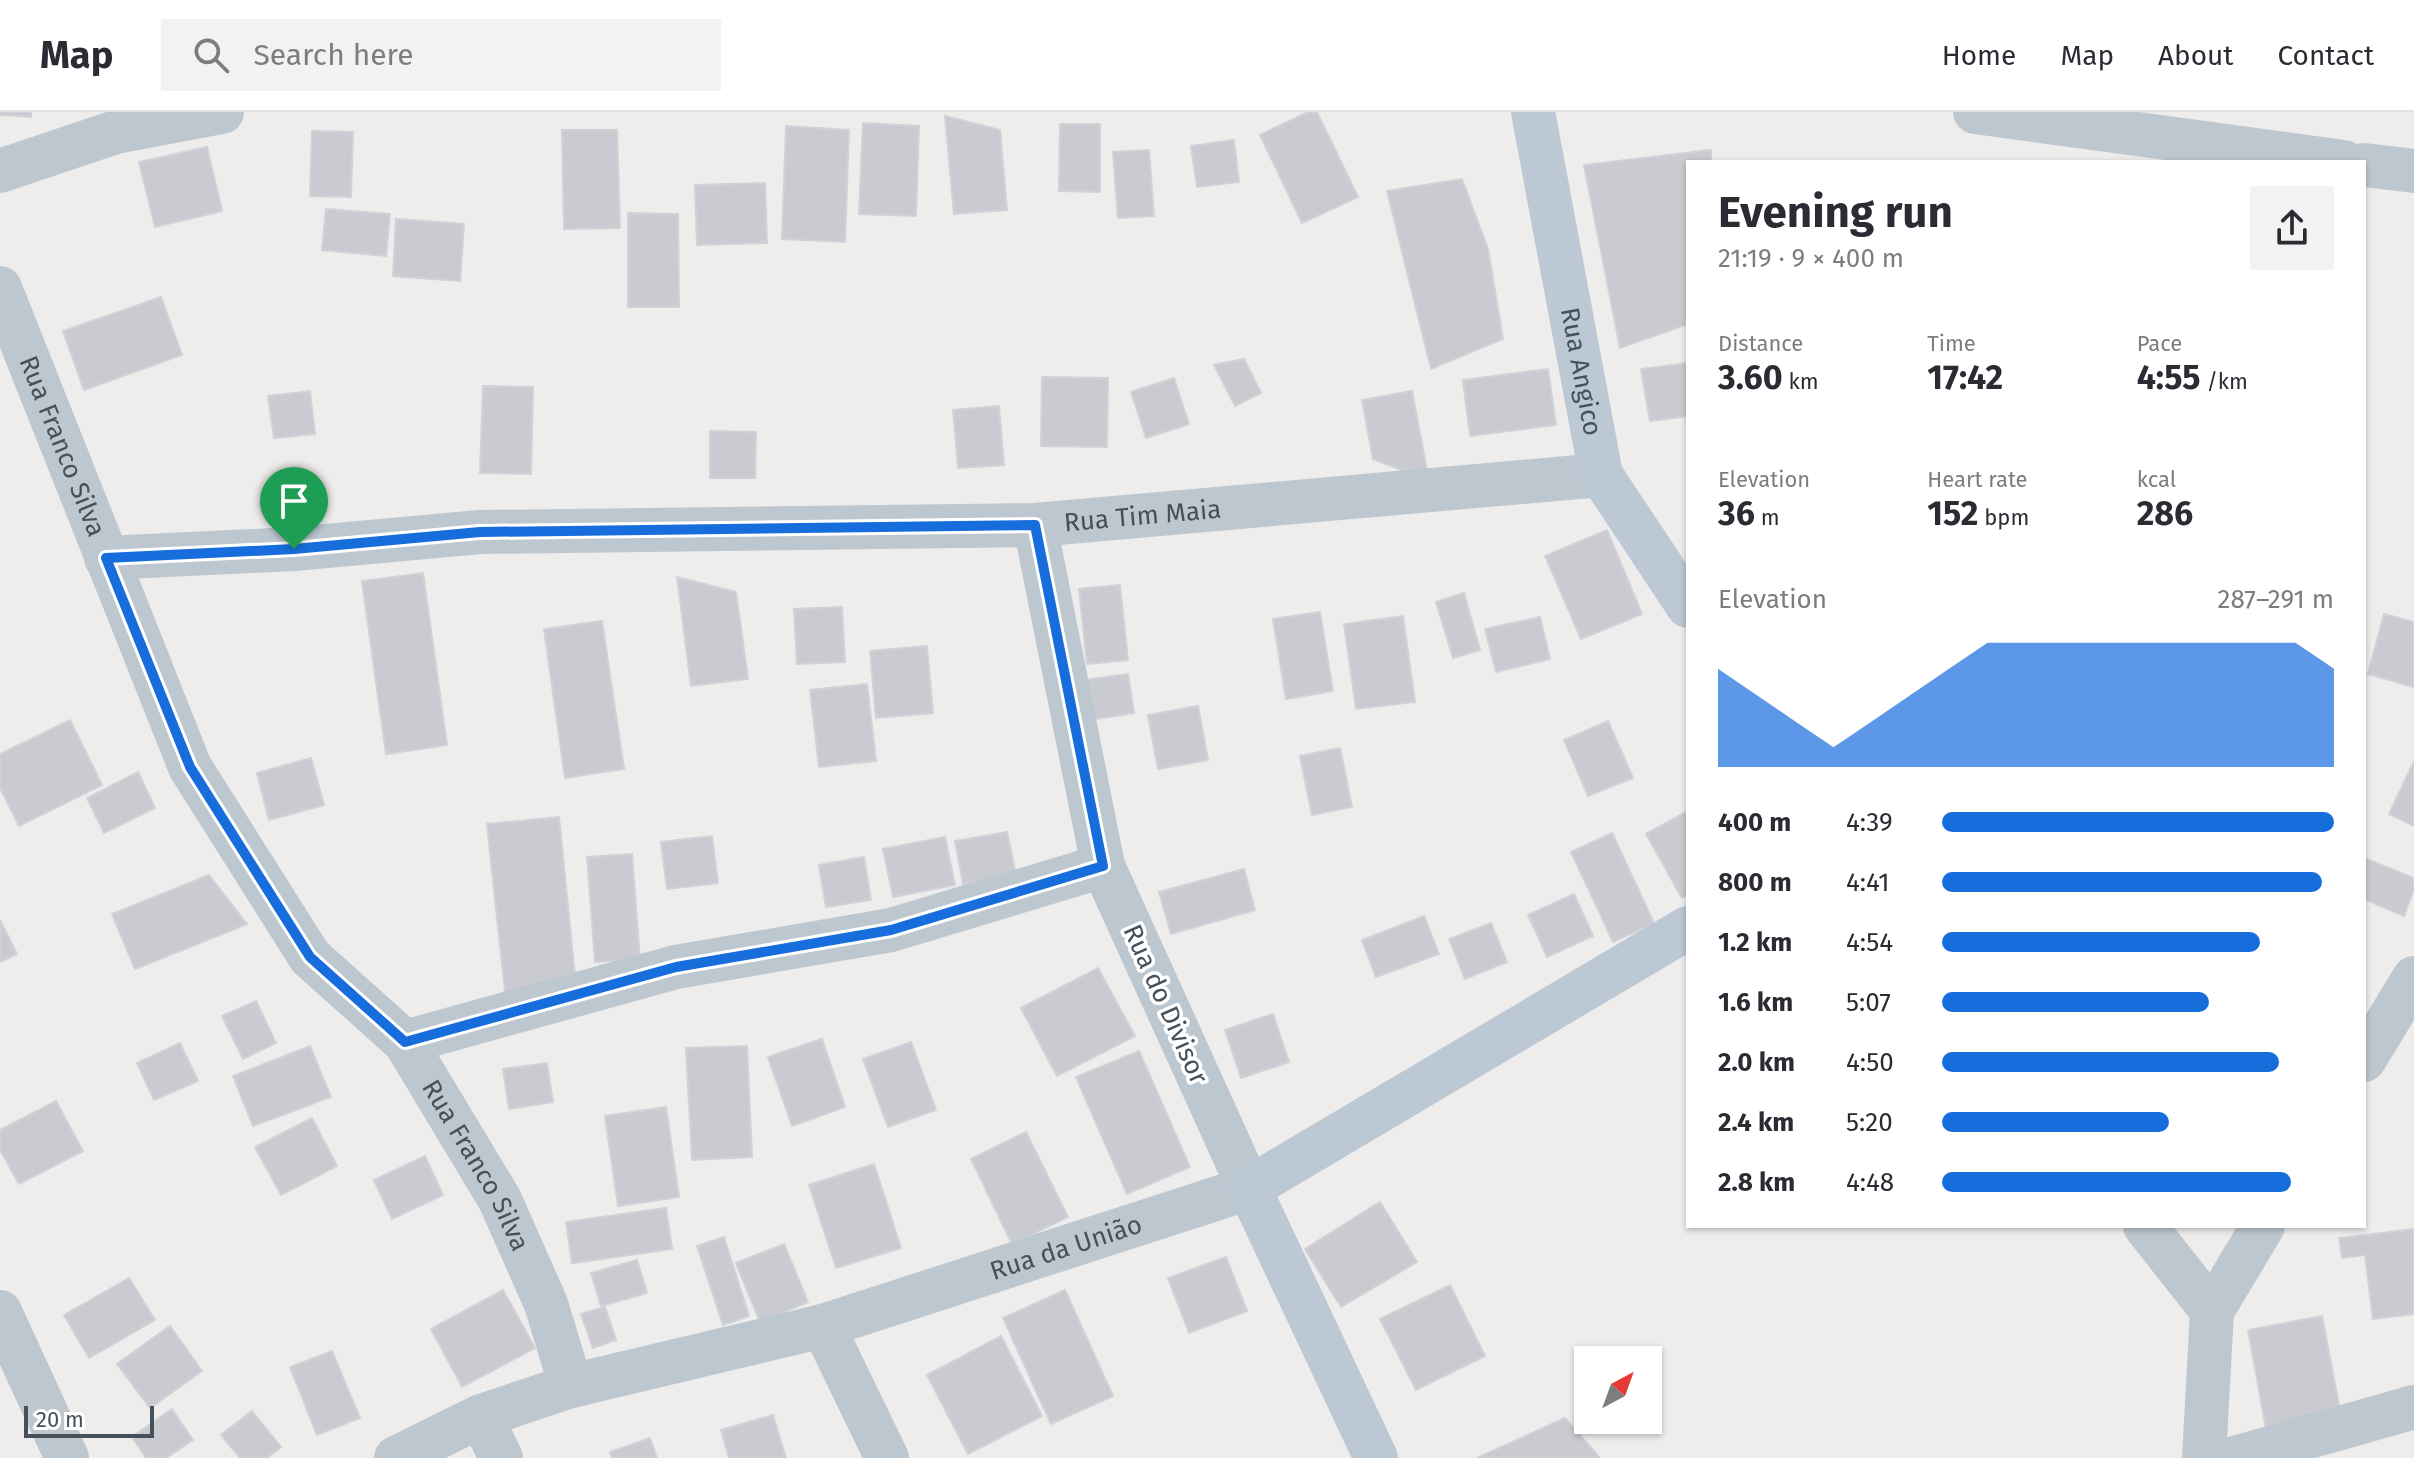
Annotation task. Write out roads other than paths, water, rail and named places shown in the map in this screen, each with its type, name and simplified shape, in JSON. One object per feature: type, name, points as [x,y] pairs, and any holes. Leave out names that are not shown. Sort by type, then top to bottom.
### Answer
[{"type":"street","points":[[0,171],[116,132],[222,112]]},
{"type":"street","name":"Rua Angico","points":[[1533,112],[1601,475],[1686,603]]},
{"type":"street","points":[[1975,112],[2209,153],[2314,160]]},
{"type":"street","points":[[2366,165],[2414,171]]},
{"type":"street","name":"Rua Franco Silva","points":[[0,288],[190,767],[310,957],[405,1042],[500,1200],[546,1304],[571,1386]]},
{"type":"street","name":"Rua Tim Maia","points":[[106,558],[294,549],[480,532],[1035,525],[1601,475]]},
{"type":"street","name":"Rua do Divisor","points":[[1035,525],[1103,866],[1376,1458]]},
{"type":"street","points":[[405,1042],[676,967],[891,930],[1103,866]]},
{"type":"street","name":"Rua da União","points":[[396,1458],[481,1416],[571,1386],[823,1326],[1249,1188],[1686,929]]},
{"type":"street","points":[[2366,1057],[2414,978]]},
{"type":"street","points":[[2147,1228],[2212,1311]]},
{"type":"street","points":[[2204,1458],[2212,1311],[2262,1228]]},
{"type":"street","points":[[0,1312],[67,1458]]},
{"type":"street","points":[[823,1326],[887,1458]]},
{"type":"street","points":[[2235,1458],[2414,1407]]},
{"type":"street","points":[[481,1416],[501,1458]]}]
